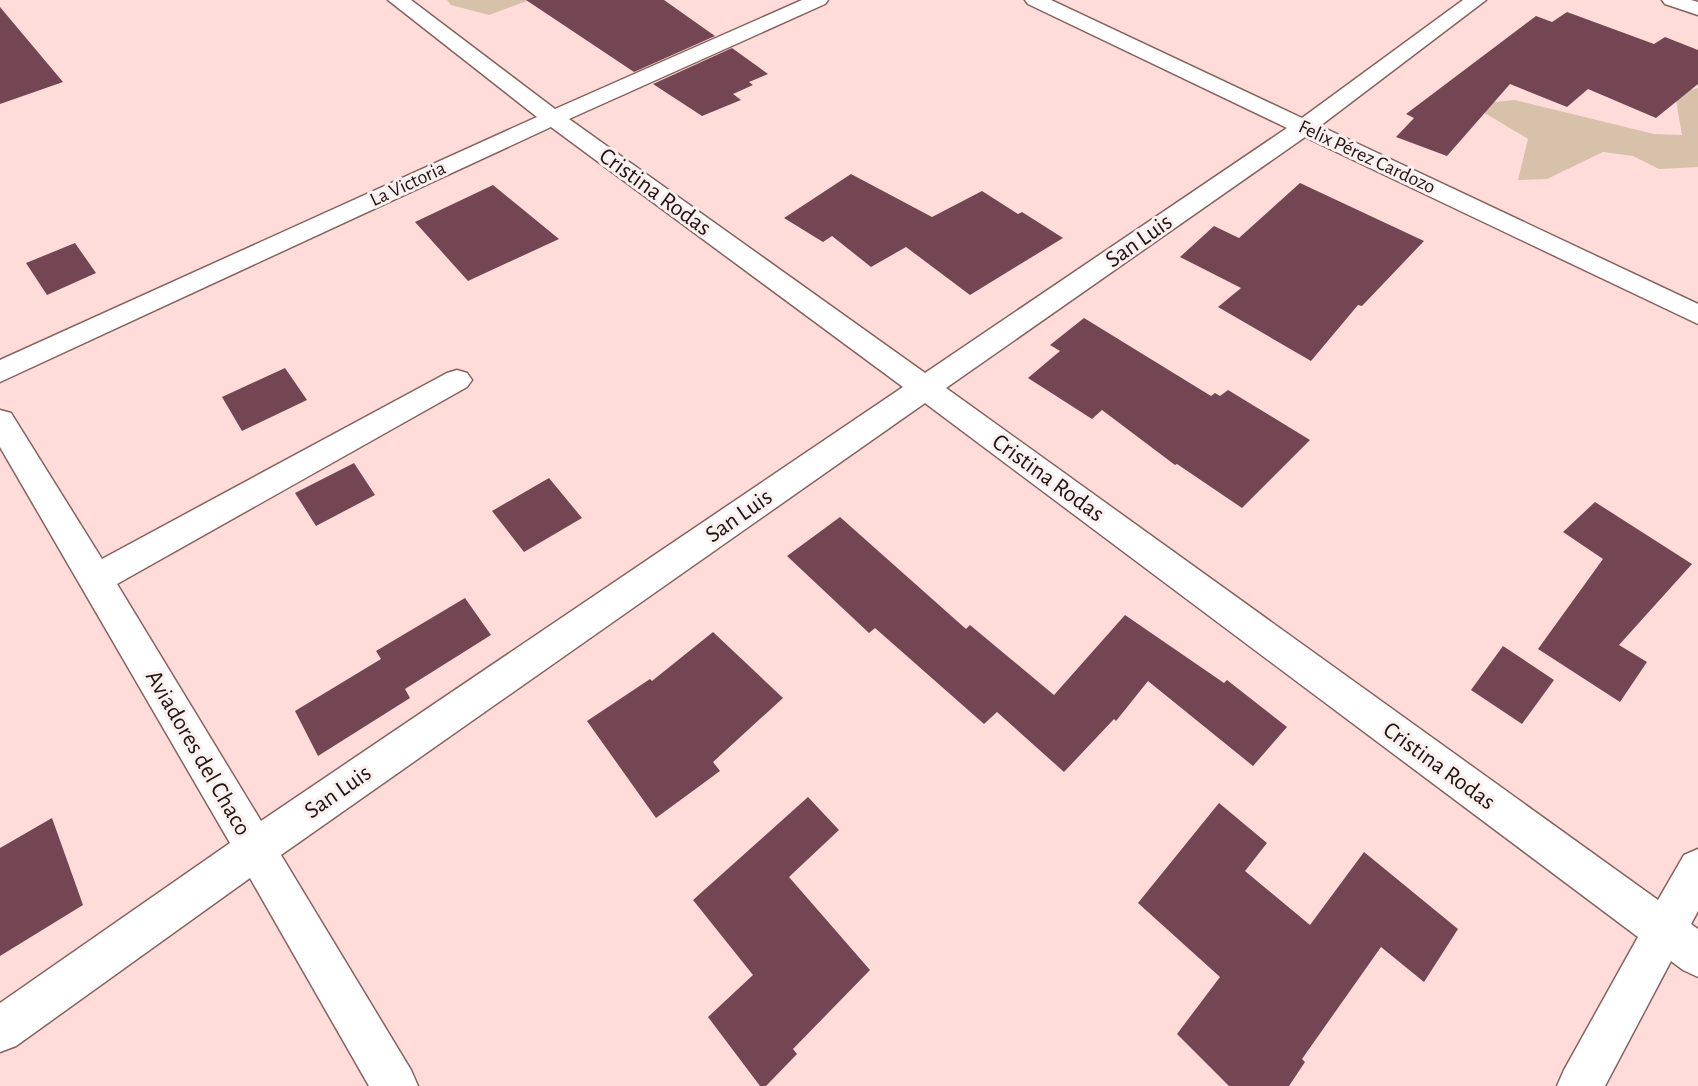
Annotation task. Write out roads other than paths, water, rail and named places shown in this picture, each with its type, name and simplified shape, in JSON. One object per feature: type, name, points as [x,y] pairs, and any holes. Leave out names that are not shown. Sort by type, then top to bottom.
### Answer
[{"type":"street","name":"Cristina Rodas","points":[[398,0],[553,118],[1682,944]]},
{"type":"street","name":"La Victoria","points":[[0,372],[553,118],[818,0]]},
{"type":"street","name":"Felix Pérez Cardozo","points":[[1035,0],[1698,315]]},
{"type":"street","name":"San Luis","points":[[0,1030],[255,849],[1304,127],[1476,0]]},
{"type":"street","points":[[1672,0],[1698,9]]},
{"type":"street","points":[[96,579],[457,380]]},
{"type":"street","name":"Aviadores del Chaco","points":[[0,421],[96,579],[395,1086]]},
{"type":"street","points":[[1580,1086],[1682,944],[1698,869]]}]
